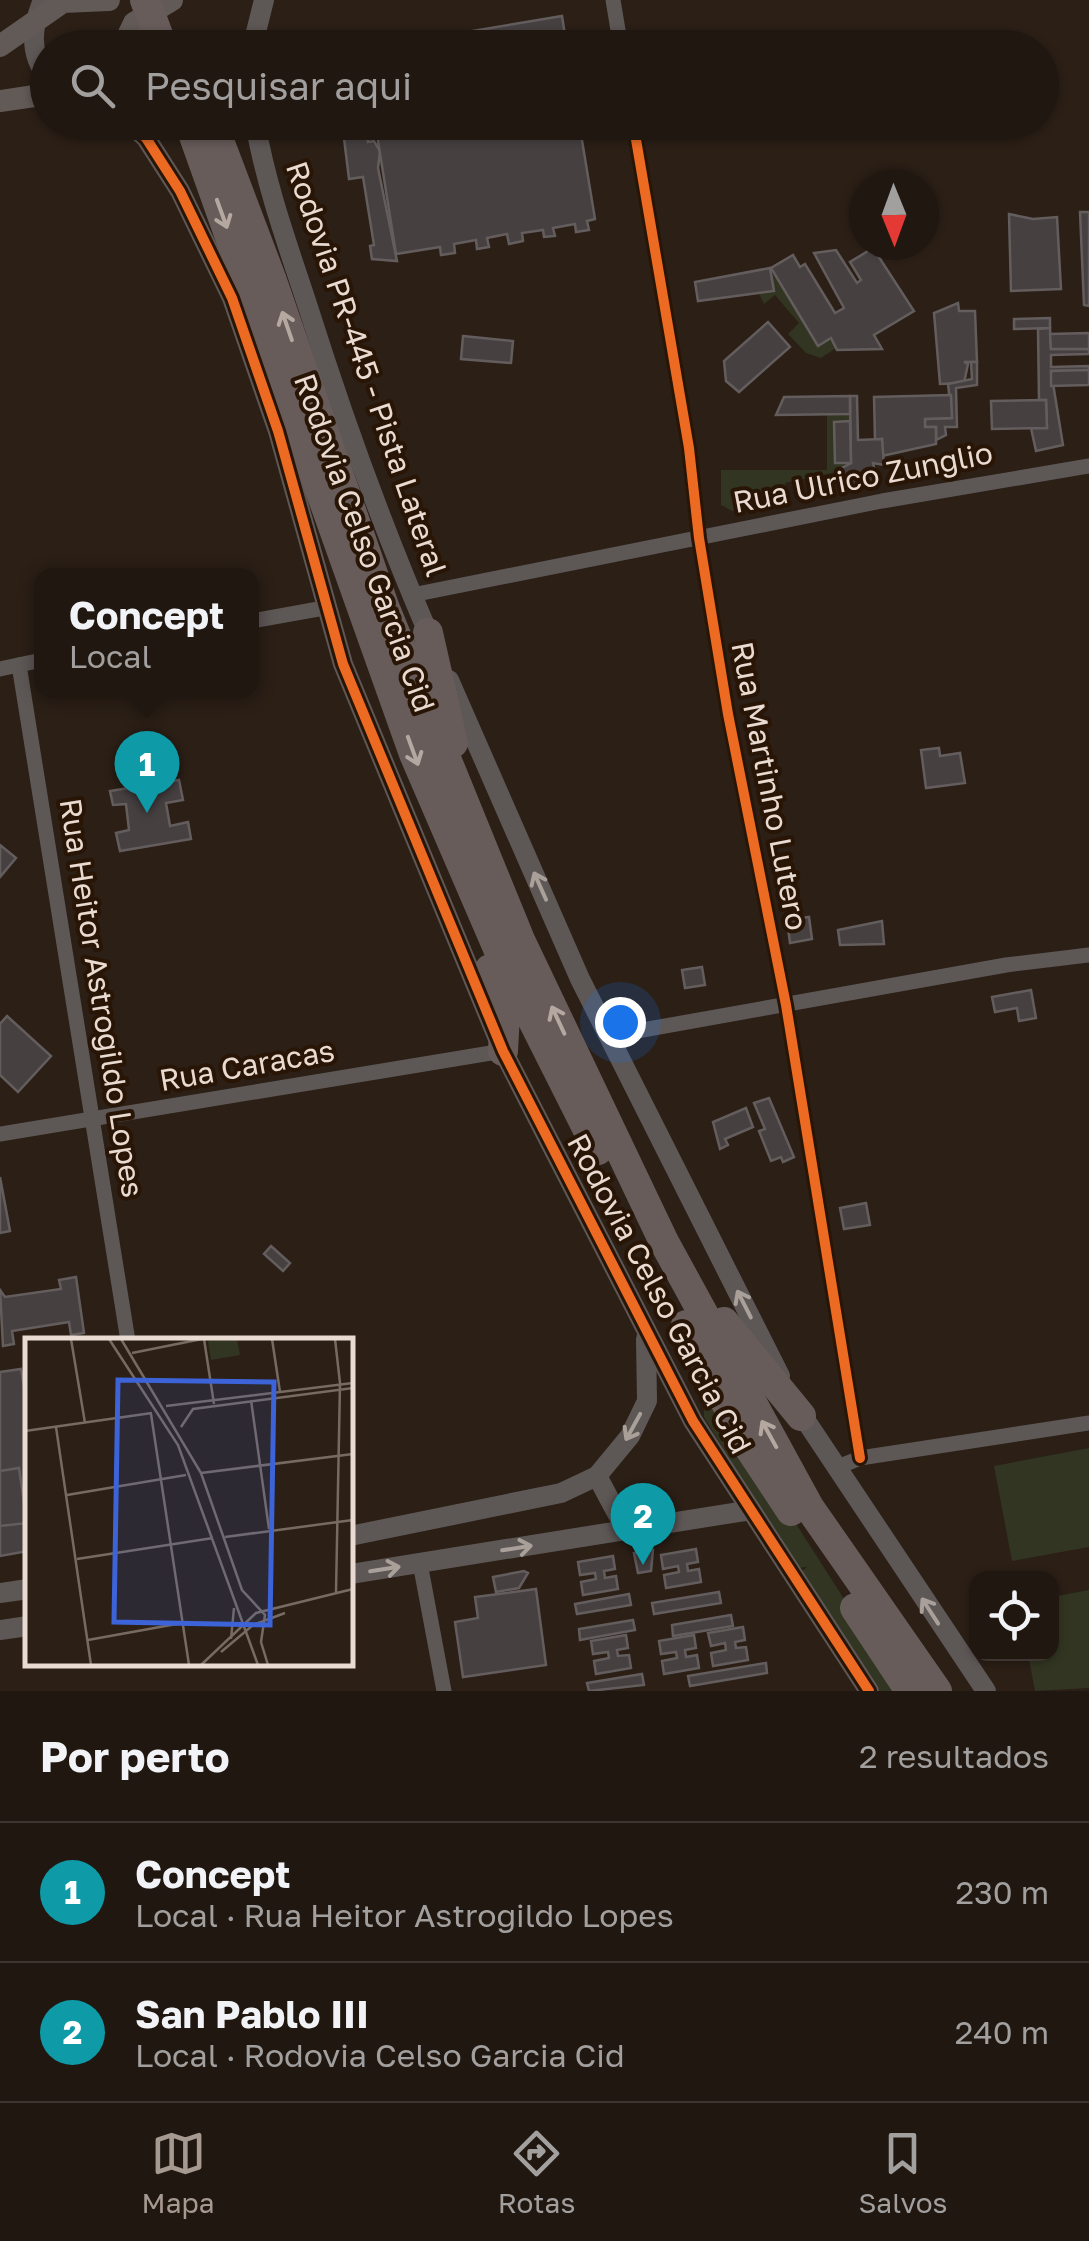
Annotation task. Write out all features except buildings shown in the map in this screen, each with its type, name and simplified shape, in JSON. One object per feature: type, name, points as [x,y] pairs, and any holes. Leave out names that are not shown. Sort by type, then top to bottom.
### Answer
[{"type":"highway","points":[[145,0],[156,30]]},
{"type":"highway","points":[[170,0],[179,30]]},
{"type":"highway","name":"Rodovia Celso Garcia Cid","points":[[196,140],[359,600],[462,841],[664,1242],[809,1508],[937,1691]]},
{"type":"highway","name":"Rodovia Celso Garcia Cid","points":[[219,140],[271,278],[506,967],[748,1446],[910,1691]]},
{"type":"highway","points":[[278,431],[359,600]]},
{"type":"highway","points":[[428,633],[462,841],[504,1016],[503,1051]]},
{"type":"highway","points":[[664,1242],[801,1416]]},
{"type":"main road","points":[[0,46],[63,2],[110,0]]},
{"type":"main road","points":[[131,30],[170,0]]},
{"type":"main road","points":[[0,100],[30,96]]},
{"type":"street","points":[[32,30],[43,0]]},
{"type":"street","points":[[256,30],[264,0]]},
{"type":"street","points":[[614,0],[618,30]]},
{"type":"street","points":[[147,140],[180,191],[232,298],[278,431],[324,608],[259,620]]},
{"type":"street","name":"Rodovia PR-445 - Pista Lateral","points":[[259,140],[268,182],[314,326],[428,633]]},
{"type":"street","name":"Rua Martinho Lutero","points":[[637,140],[689,448],[698,538],[728,714],[786,1005],[860,1458]]},
{"type":"street","name":"Rua Ulrico Zunglio","points":[[412,595],[1089,466]]},
{"type":"street","name":"Rodovia Celso Garcia Cid","points":[[324,608],[343,664],[503,1051],[693,1421],[868,1691]]},
{"type":"street","name":"Rodovia Celso Garcia Cid","points":[[428,633],[609,1036],[801,1416],[986,1691]]},
{"type":"street","points":[[0,668],[34,662]]},
{"type":"street","name":"Rua Heitor Astrogildo Lopes","points":[[20,665],[128,1338]]},
{"type":"street","points":[[609,1036],[1006,965],[1089,955]]},
{"type":"street","name":"Rua Caracas","points":[[0,1134],[503,1051]]},
{"type":"street","points":[[352,1536],[561,1493],[597,1476],[630,1436],[647,1401],[646,1333]]},
{"type":"street","points":[[838,1467],[860,1458],[1089,1423]]},
{"type":"street","points":[[597,1476],[626,1530]]},
{"type":"street","points":[[352,1574],[751,1510]]},
{"type":"street","points":[[414,1526],[444,1691]]},
{"type":"street","points":[[0,1593],[25,1589]]},
{"type":"street","points":[[0,1630],[25,1626]]},
{"type":"green space","points":[[775,274],[818,345],[831,338],[836,348],[821,358],[806,353],[788,334],[799,323],[775,295],[764,304],[759,294],[774,291],[771,275]]},
{"type":"green space","points":[[850,414],[850,421],[834,422],[835,463],[851,463],[842,471],[785,483],[789,501],[732,511],[721,505],[721,470],[827,470],[827,415]]},
{"type":"green space","points":[[711,1391],[903,1691],[877,1691],[802,1571],[807,1567],[796,1568],[704,1417],[704,1401]]},
{"type":"green space","points":[[1089,1448],[1089,1547],[1012,1561],[994,1466]]},
{"type":"green space","points":[[1089,1590],[1089,1688],[1035,1691],[1029,1661],[1059,1661],[1059,1596]]},
{"type":"cycle path","points":[[147,140],[180,191],[232,298],[278,431],[343,664],[503,1051],[693,1421],[869,1691]]},
{"type":"cycle path","points":[[636,140],[689,448],[699,538],[728,714],[786,1005],[860,1458]]},
{"type":"place","name":"Concept","points":[[147,813]]},
{"type":"place","name":"San Pablo III","points":[[643,1565]]}]
